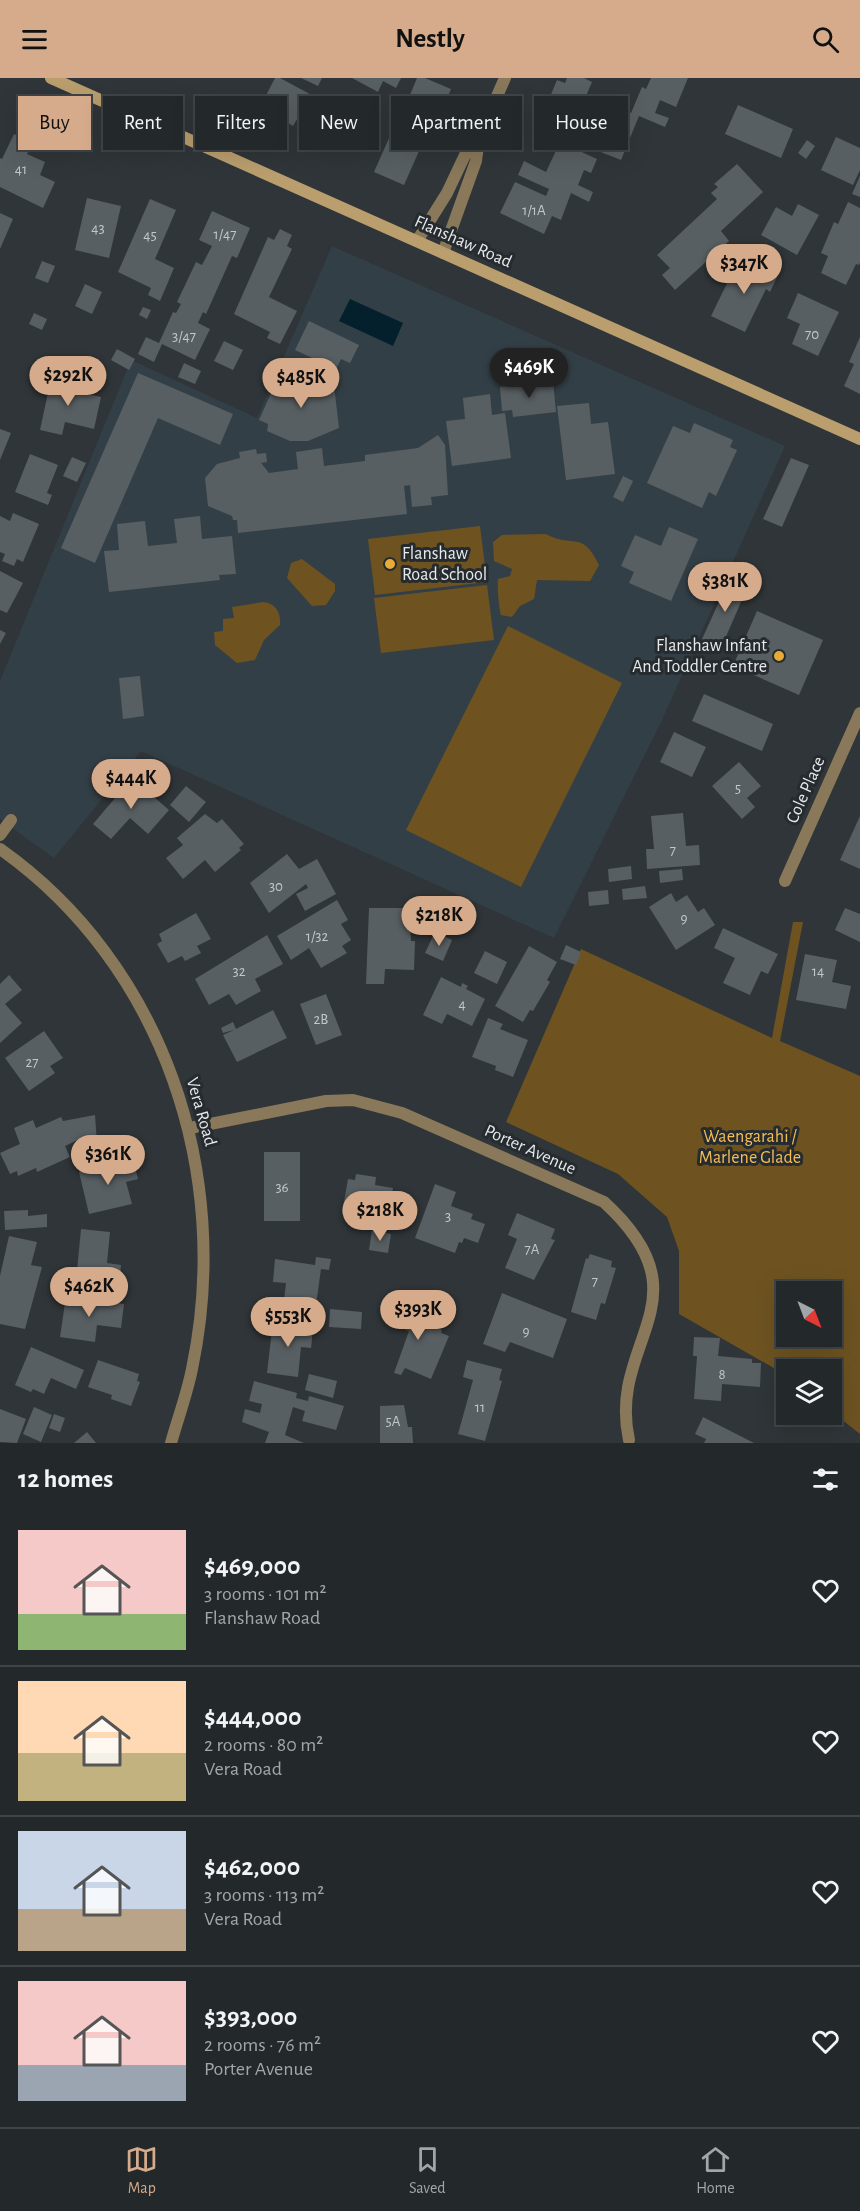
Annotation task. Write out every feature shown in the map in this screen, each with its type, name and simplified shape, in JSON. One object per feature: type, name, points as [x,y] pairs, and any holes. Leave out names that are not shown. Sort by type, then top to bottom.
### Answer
[{"type":"street","name":"Flanshaw Road","points":[[51,78],[860,439]]},
{"type":"street","points":[[497,96],[505,78]]},
{"type":"street","points":[[417,241],[447,193],[469,150]]},
{"type":"street","points":[[443,253],[477,161],[478,150]]},
{"type":"street","name":"Cole Place","points":[[785,881],[860,713]]},
{"type":"street","points":[[0,835],[11,820]]},
{"type":"street","name":"Vera Road","points":[[0,849],[35,876],[85,927],[125,979],[158,1036],[190,1128],[200,1185],[203,1250],[192,1368],[171,1443]]},
{"type":"street","name":"Porter Avenue","points":[[190,1128],[326,1101],[353,1100],[375,1104],[604,1202],[629,1224],[650,1259],[654,1276],[651,1315],[627,1396],[626,1424],[629,1440]]},
{"type":"shaded area","name":"Flanshaw Road School","points":[[332,246],[785,446],[662,720],[554,938],[141,751],[54,858],[0,819],[0,681],[131,360],[257,418]]},
{"type":"green space","points":[[480,526],[487,582],[375,595],[368,539]]},
{"type":"green space","points":[[546,534],[582,543],[593,554],[599,565],[590,581],[537,580],[534,599],[520,606],[512,617],[501,615],[498,579],[510,576],[512,569],[494,561],[493,542],[502,535]]},
{"type":"green space","points":[[302,559],[335,584],[335,591],[326,605],[312,606],[287,578],[291,563]]},
{"type":"green space","points":[[487,585],[494,640],[381,653],[374,598]]},
{"type":"green space","points":[[263,602],[277,609],[280,625],[264,640],[255,660],[237,663],[215,645],[214,632],[223,631],[223,619],[234,618],[232,607]]},
{"type":"green space","points":[[508,626],[622,683],[521,887],[406,830]]},
{"type":"green space","name":"Waengarahi / Marlene Glade","points":[[793,922],[803,922],[780,1041],[860,1076],[860,1434],[842,1420],[842,1359],[776,1359],[776,1369],[679,1314],[679,1251],[667,1217],[618,1174],[506,1122],[581,949],[772,1038]]},
{"type":"water","points":[[350,299],[403,323],[393,346],[339,321]]},
{"type":"building","points":[[275,78],[280,78],[313,96],[299,96],[299,116],[293,126],[287,123],[287,96],[266,96]]},
{"type":"building","points":[[301,78],[322,78],[318,86]]},
{"type":"building","points":[[352,78],[401,78],[396,88],[383,81],[378,92]]},
{"type":"building","points":[[417,78],[425,78],[451,89],[448,96],[410,96]]},
{"type":"building","points":[[567,78],[584,78],[592,82],[586,96],[550,96],[557,80],[565,83]]},
{"type":"building","points":[[651,78],[688,78],[676,107],[660,100],[655,113],[669,118],[665,127],[639,116],[628,143],[628,112],[631,113],[642,87],[646,89]]},
{"type":"building","points":[[738,105],[793,129],[781,158],[725,134]]},
{"type":"building","points":[[14,134],[18,136],[18,150],[29,150],[27,154],[45,162],[40,175],[55,182],[43,208],[0,187],[0,158],[2,159]]},
{"type":"building","points":[[391,134],[391,150],[419,150],[404,185],[374,172]]},
{"type":"building","points":[[836,137],[860,148],[860,170],[853,185],[821,170]]},
{"type":"building","points":[[807,140],[815,146],[806,159],[798,153]]},
{"type":"building","points":[[556,150],[577,150],[597,159],[591,173],[584,170],[578,185],[593,192],[589,202],[571,193],[561,220],[552,216],[544,234],[500,213],[515,182],[546,196],[549,189],[518,175],[524,161],[546,172]]},
{"type":"building","points":[[596,150],[625,150],[621,160]]},
{"type":"building","points":[[737,164],[763,192],[721,231],[729,241],[675,290],[662,275],[670,268],[657,255],[717,199],[711,193],[718,187],[714,184]]},
{"type":"building","points":[[860,176],[860,197],[852,194]]},
{"type":"building","points":[[87,198],[121,206],[109,258],[75,250]]},
{"type":"building","points":[[150,199],[176,210],[155,259],[174,268],[160,301],[148,295],[151,288],[118,272]]},
{"type":"building","points":[[848,202],[860,208],[860,262],[859,265],[856,264],[846,285],[821,273],[828,256],[821,253],[834,222],[838,224]]},
{"type":"building","points":[[798,204],[819,215],[797,255],[761,235],[776,207],[792,216]]},
{"type":"building","points":[[212,211],[250,228],[237,258],[232,256],[206,314],[203,312],[198,323],[210,329],[195,360],[162,344],[154,362],[138,354],[146,337],[159,343],[173,312],[176,313],[181,304],[177,302],[196,262],[202,265],[212,246],[199,240]]},
{"type":"building","points":[[0,213],[13,219],[0,249]]},
{"type":"building","points":[[280,229],[292,235],[287,246],[292,249],[269,297],[297,311],[280,344],[267,338],[270,332],[234,314],[268,237],[274,240]]},
{"type":"building","points":[[752,260],[779,273],[770,292],[766,289],[745,332],[711,316],[736,265],[747,270]]},
{"type":"building","points":[[42,261],[55,266],[48,283],[35,278]]},
{"type":"building","points":[[85,284],[102,292],[92,314],[75,306]]},
{"type":"building","points":[[798,293],[839,312],[818,356],[792,344],[800,324],[787,318]]},
{"type":"building","points":[[143,307],[151,310],[147,319],[139,315]]},
{"type":"building","points":[[34,313],[47,319],[42,330],[29,324]]},
{"type":"building","points":[[309,321],[359,345],[350,363],[341,359],[336,369],[295,350]]},
{"type":"building","points":[[860,337],[860,394],[844,386],[854,364],[849,362]]},
{"type":"building","points":[[224,341],[243,350],[233,370],[214,361]]},
{"type":"building","points":[[117,349],[135,359],[129,370],[111,360]]},
{"type":"building","points":[[184,363],[201,371],[195,384],[178,377]]},
{"type":"building","points":[[138,373],[233,414],[220,445],[158,418],[95,563],[61,548]]},
{"type":"building","points":[[280,373],[306,385],[306,378],[327,375],[329,386],[334,385],[339,428],[308,441],[290,441],[267,431],[268,424],[259,420]]},
{"type":"building","points":[[52,374],[73,379],[71,390],[101,397],[94,429],[65,422],[62,435],[40,430]]},
{"type":"building","points":[[553,381],[556,412],[513,417],[512,410],[502,411],[500,387]]},
{"type":"building","points":[[490,394],[492,415],[505,413],[511,458],[452,466],[446,421],[465,419],[463,398]]},
{"type":"building","points":[[589,403],[591,424],[608,422],[615,474],[566,480],[557,406]]},
{"type":"building","points":[[694,423],[733,440],[730,447],[737,450],[716,496],[709,492],[702,508],[647,483],[673,426],[690,433]]},
{"type":"building","points":[[0,429],[11,433],[0,460]]},
{"type":"building","points":[[438,435],[445,445],[448,495],[431,497],[432,505],[412,507],[410,485],[404,486],[407,514],[238,533],[237,520],[208,506],[205,478],[217,464],[240,458],[239,452],[256,449],[257,454],[266,453],[267,462],[261,463],[269,473],[298,469],[296,452],[322,448],[324,466],[365,461],[365,455],[418,448]]},
{"type":"building","points":[[30,454],[58,465],[47,493],[52,495],[48,505],[15,492]]},
{"type":"building","points":[[72,457],[86,463],[77,482],[63,476]]},
{"type":"building","points":[[791,458],[809,465],[782,527],[763,519]]},
{"type":"building","points":[[623,476],[633,481],[623,502],[613,497]]},
{"type":"building","points":[[13,513],[39,524],[23,562],[17,559],[14,566],[2,561],[5,554],[0,552],[0,516],[10,521]]},
{"type":"building","points":[[200,516],[202,539],[232,536],[236,574],[219,575],[220,580],[109,592],[104,551],[119,550],[117,524],[145,521],[148,546],[177,543],[174,519]]},
{"type":"building","points":[[669,527],[698,539],[671,601],[629,583],[634,572],[621,566],[635,535],[661,546]]},
{"type":"building","points":[[0,571],[23,583],[7,613],[0,610]]},
{"type":"building","points":[[730,578],[748,586],[721,648],[702,639]]},
{"type":"building","points":[[757,611],[823,640],[799,695],[733,666]]},
{"type":"building","points":[[0,630],[6,633],[0,644]]},
{"type":"building","points":[[140,676],[144,716],[123,719],[119,678]]},
{"type":"building","points":[[704,694],[773,724],[762,751],[692,721]]},
{"type":"building","points":[[674,732],[706,747],[692,777],[660,762]]},
{"type":"building","points":[[739,762],[761,786],[747,798],[755,807],[742,819],[712,786]]},
{"type":"building","points":[[132,778],[169,810],[148,834],[130,818],[111,839],[93,824]]},
{"type":"building","points":[[186,786],[206,802],[189,822],[170,805]]},
{"type":"building","points":[[683,813],[686,846],[699,845],[700,865],[647,869],[646,849],[654,849],[651,816]]},
{"type":"building","points":[[205,814],[217,823],[222,819],[244,844],[239,848],[241,850],[215,872],[205,860],[183,879],[166,858],[183,845],[177,838]]},
{"type":"building","points":[[860,816],[860,869],[840,860]]},
{"type":"building","points":[[287,854],[299,869],[317,859],[336,894],[305,911],[296,894],[308,888],[306,884],[269,913],[250,883]]},
{"type":"building","points":[[631,866],[632,879],[609,882],[608,869]]},
{"type":"building","points":[[682,869],[683,880],[660,883],[659,871]]},
{"type":"building","points":[[645,886],[647,898],[623,900],[622,889]]},
{"type":"building","points":[[608,890],[609,904],[589,906],[588,892]]},
{"type":"building","points":[[671,893],[676,902],[687,895],[698,912],[704,908],[715,925],[676,950],[649,907]]},
{"type":"building","points":[[337,900],[348,920],[341,924],[351,940],[342,946],[347,953],[321,968],[309,948],[291,960],[277,936]]},
{"type":"building","points":[[369,908],[409,908],[411,941],[415,941],[414,970],[385,969],[384,984],[366,984]]},
{"type":"building","points":[[845,908],[860,914],[860,942],[835,930]]},
{"type":"building","points":[[196,913],[211,939],[197,946],[201,953],[185,961],[182,956],[168,963],[157,944],[162,941],[159,934]]},
{"type":"building","points":[[723,928],[778,954],[768,974],[761,971],[750,995],[723,983],[735,958],[714,948]]},
{"type":"building","points":[[435,932],[452,940],[443,961],[425,953]]},
{"type":"building","points":[[267,935],[283,964],[255,979],[261,991],[236,1005],[229,994],[209,1005],[195,979]]},
{"type":"building","points":[[566,945],[581,952],[576,965],[560,959]]},
{"type":"building","points":[[529,946],[557,962],[547,980],[550,982],[533,1011],[530,1010],[523,1022],[495,1006]]},
{"type":"building","points":[[485,951],[507,962],[497,984],[474,973]]},
{"type":"building","points":[[805,954],[837,960],[832,982],[851,986],[846,1009],[796,1000]]},
{"type":"building","points":[[9,975],[22,990],[5,1004],[22,1023],[0,1043],[0,984]]},
{"type":"building","points":[[441,977],[461,987],[462,983],[468,986],[466,989],[485,999],[472,1026],[447,1014],[442,1024],[423,1015]]},
{"type":"building","points":[[326,994],[342,1035],[316,1045],[300,1004]]},
{"type":"building","points":[[273,1010],[287,1038],[237,1062],[223,1035],[234,1030],[223,1033],[221,1028],[233,1022],[236,1029]]},
{"type":"building","points":[[488,1018],[503,1024],[500,1029],[528,1040],[513,1077],[495,1070],[496,1066],[472,1057]]},
{"type":"building","points":[[44,1031],[63,1058],[50,1066],[55,1073],[29,1091],[5,1058]]},
{"type":"building","points":[[95,1115],[97,1144],[83,1145],[82,1138],[65,1146],[70,1157],[37,1172],[36,1168],[18,1176],[17,1171],[10,1174],[0,1153],[20,1144],[14,1128],[33,1120],[36,1128],[61,1117],[63,1121]]},
{"type":"building","points":[[264,1152],[300,1152],[300,1221],[264,1221]]},
{"type":"building","points":[[133,1159],[138,1179],[126,1182],[132,1204],[89,1214],[79,1172]]},
{"type":"building","points":[[356,1174],[376,1177],[375,1185],[393,1188],[391,1199],[396,1201],[393,1223],[342,1213],[348,1179],[355,1180]]},
{"type":"building","points":[[435,1184],[456,1192],[451,1206],[473,1214],[471,1219],[485,1224],[478,1243],[464,1238],[462,1243],[459,1242],[455,1253],[415,1238]]},
{"type":"building","points":[[28,1210],[28,1216],[47,1214],[47,1227],[5,1230],[4,1211]]},
{"type":"building","points":[[517,1213],[555,1229],[551,1239],[555,1240],[534,1280],[505,1268],[517,1239],[508,1235]]},
{"type":"building","points":[[81,1229],[110,1232],[107,1263],[121,1265],[119,1286],[76,1281]]},
{"type":"building","points":[[372,1230],[391,1234],[388,1253],[369,1250]]},
{"type":"building","points":[[9,1236],[37,1242],[31,1265],[42,1267],[25,1329],[0,1324],[0,1276]]},
{"type":"building","points":[[590,1254],[612,1261],[611,1267],[616,1268],[605,1304],[601,1303],[596,1320],[571,1312],[586,1258],[588,1259]]},
{"type":"building","points":[[316,1257],[331,1259],[329,1270],[321,1269],[315,1312],[283,1308],[286,1283],[273,1282],[275,1259],[315,1265]]},
{"type":"building","points":[[502,1293],[567,1319],[553,1358],[510,1342],[505,1352],[483,1344]]},
{"type":"building","points":[[66,1296],[124,1304],[121,1328],[97,1325],[95,1342],[60,1337]]},
{"type":"building","points":[[398,1296],[419,1305],[414,1319],[442,1330],[441,1333],[449,1336],[431,1379],[405,1368],[401,1375],[394,1373],[409,1331],[395,1325],[400,1314],[392,1310]]},
{"type":"building","points":[[330,1309],[362,1312],[361,1329],[329,1327]]},
{"type":"building","points":[[273,1321],[304,1324],[304,1328],[313,1329],[311,1348],[301,1347],[298,1377],[267,1373]]},
{"type":"building","points":[[694,1337],[720,1338],[718,1356],[752,1359],[752,1363],[761,1363],[760,1387],[722,1384],[721,1401],[694,1399],[697,1356],[693,1356]]},
{"type":"building","points":[[31,1347],[84,1370],[76,1389],[51,1378],[44,1394],[33,1389],[31,1392],[15,1385]]},
{"type":"building","points":[[98,1360],[139,1374],[137,1381],[140,1382],[131,1406],[111,1399],[112,1395],[88,1387]]},
{"type":"building","points":[[467,1360],[502,1369],[499,1380],[502,1381],[485,1441],[458,1434],[473,1380],[463,1377]]},
{"type":"building","points":[[309,1374],[337,1381],[333,1398],[305,1390]]},
{"type":"building","points":[[254,1381],[297,1393],[296,1398],[308,1401],[309,1396],[344,1406],[336,1430],[302,1421],[305,1411],[293,1407],[285,1435],[304,1443],[265,1443],[269,1432],[242,1422],[245,1409],[260,1413],[262,1404],[249,1401]]},
{"type":"building","points":[[404,1405],[408,1427],[412,1427],[413,1443],[380,1443],[380,1406]]},
{"type":"building","points":[[34,1407],[52,1415],[41,1442],[23,1434]]},
{"type":"building","points":[[0,1409],[26,1419],[17,1443],[0,1442]]},
{"type":"building","points":[[54,1414],[65,1418],[60,1432],[49,1428]]},
{"type":"building","points":[[703,1417],[754,1443],[704,1443],[706,1439],[695,1434]]},
{"type":"building","points":[[87,1432],[96,1443],[74,1443]]},
{"type":"place","name":"Flanshaw Road School","points":[[390,564]]},
{"type":"place","name":"Flanshaw Infant And Toddler Centre","points":[[779,656]]}]
